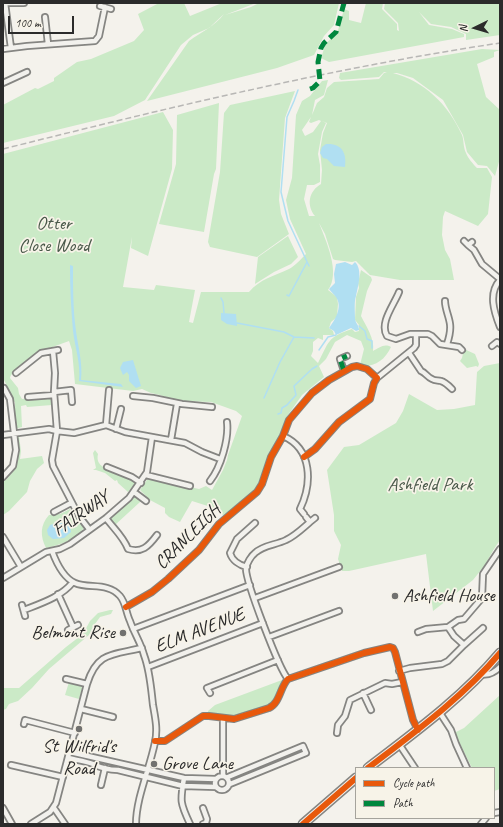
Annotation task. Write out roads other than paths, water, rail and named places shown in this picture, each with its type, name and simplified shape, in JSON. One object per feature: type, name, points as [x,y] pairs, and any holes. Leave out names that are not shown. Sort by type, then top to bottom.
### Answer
[{"type":"highway","points":[[369,767],[418,730],[460,695],[500,653]]},
{"type":"highway","points":[[303,824],[355,779]]},
{"type":"street","points":[[11,48],[4,3],[24,3]]},
{"type":"street","points":[[100,6],[111,9]]},
{"type":"street","points":[[3,49],[96,40],[99,36],[106,7]]},
{"type":"street","points":[[45,17],[48,44]]},
{"type":"street","points":[[3,83],[27,72]]},
{"type":"street","points":[[464,241],[470,243],[482,264],[500,279],[496,284],[493,293],[493,302],[500,327]]},
{"type":"street","points":[[399,292],[399,299],[385,322],[385,332],[388,336],[396,338],[407,334],[429,334],[438,343],[460,347]]},
{"type":"street","points":[[445,301],[445,308],[450,328],[447,344]]},
{"type":"street","points":[[304,457],[315,450],[339,422],[368,401],[372,396],[374,383],[377,378],[409,353],[415,346],[416,334]]},
{"type":"street","points":[[492,346],[499,342]]},
{"type":"street","points":[[16,373],[41,353],[56,350],[54,393],[57,431],[52,466],[71,503],[89,529]]},
{"type":"street","points":[[409,353],[421,372],[425,372],[429,378],[444,382],[452,389]]},
{"type":"street","points":[[344,371],[340,359],[347,356]]},
{"type":"street","name":"CRANLEIGH","points":[[126,607],[152,592],[168,579],[199,550],[219,524],[257,492],[262,484],[270,457],[283,436],[289,420],[308,397],[322,384],[344,371],[357,366],[367,369],[377,378]]},
{"type":"street","points":[[3,477],[10,470],[14,461],[16,450],[10,399],[4,388]]},
{"type":"street","points":[[28,397],[71,390],[72,402]]},
{"type":"street","points":[[106,425],[109,390]]},
{"type":"street","points":[[133,396],[153,398],[178,404],[212,407]]},
{"type":"street","points":[[171,440],[178,404]]},
{"type":"street","points":[[116,429],[121,409]]},
{"type":"street","points":[[210,481],[214,476],[228,432],[227,422]]},
{"type":"street","points":[[3,435],[48,428],[57,431],[74,433],[106,425],[116,429],[185,443],[220,459]]},
{"type":"street","points":[[283,436],[294,444],[304,457],[308,468],[308,486],[305,500],[298,511],[310,522]]},
{"type":"street","name":"FAIRWAY","points":[[3,578],[46,552],[65,548],[106,518],[129,498],[146,475],[152,437]]},
{"type":"street","points":[[107,467],[132,477],[141,483]]},
{"type":"street","points":[[146,475],[190,486]]},
{"type":"street","points":[[134,492],[146,501]]},
{"type":"street","points":[[54,512],[71,503]]},
{"type":"street","points":[[106,518],[114,529],[121,535],[128,549],[136,551],[143,549],[152,542],[157,535]]},
{"type":"street","points":[[288,679],[268,637],[250,585],[247,567],[252,556],[260,549],[291,537],[316,518]]},
{"type":"street","points":[[247,567],[239,565],[230,556],[230,552],[237,539],[255,523]]},
{"type":"street","points":[[3,536],[21,567]]},
{"type":"street","points":[[418,632],[426,629],[448,627],[458,620],[464,619],[482,598],[483,574],[500,549]]},
{"type":"street","points":[[52,551],[67,577],[73,582],[78,584],[97,585],[110,589],[120,596],[126,607],[129,620],[142,648],[148,667],[156,723],[155,741],[149,770],[137,810],[136,824]]},
{"type":"street","points":[[255,598],[339,567]]},
{"type":"street","points":[[25,616],[23,607],[48,600],[64,591],[73,582]]},
{"type":"street","points":[[133,629],[250,585]]},
{"type":"street","points":[[58,594],[73,627]]},
{"type":"street","points":[[268,637],[339,611]]},
{"type":"street","name":"ELM AVENUE","points":[[148,667],[263,623]]},
{"type":"street","points":[[68,630],[78,625]]},
{"type":"street","points":[[448,627],[454,636],[464,645]]},
{"type":"street","points":[[399,671],[442,664],[448,661],[483,628]]},
{"type":"street","points":[[155,741],[165,741],[203,716],[234,719],[273,706],[288,679],[364,653],[389,647],[394,650],[413,720],[418,730]]},
{"type":"street","points":[[31,824],[50,812],[56,803],[87,684],[93,669],[100,660],[112,655],[142,648]]},
{"type":"street","points":[[210,693],[207,688],[278,660]]},
{"type":"street","points":[[481,674],[492,674],[500,667]]},
{"type":"street","points":[[66,679],[87,684]]},
{"type":"street","points":[[337,733],[338,725],[345,716],[349,701],[385,683],[392,684],[402,682]]},
{"type":"street","points":[[363,693],[371,710]]},
{"type":"street","points":[[81,709],[113,717]]},
{"type":"street","points":[[440,712],[451,730],[467,767]]},
{"type":"street","points":[[223,718],[225,776],[230,784]]},
{"type":"street","points":[[24,724],[25,720],[75,733]]},
{"type":"street","points":[[399,744],[414,767]]},
{"type":"street","points":[[68,758],[183,786],[216,787],[220,790],[224,790],[228,788],[230,784],[306,753],[303,746],[225,776],[219,776],[216,779],[184,778],[70,752]]},
{"type":"street","points":[[278,756],[281,763]]},
{"type":"street","points":[[93,764],[95,757]]},
{"type":"street","points":[[11,764],[63,777]]},
{"type":"street","points":[[118,770],[119,764]]},
{"type":"street","points":[[253,766],[256,773]]},
{"type":"street","points":[[101,785],[105,768]]},
{"type":"street","points":[[184,778],[181,800],[182,808],[188,823]]},
{"type":"street","points":[[216,779],[216,787]]},
{"type":"street","points":[[3,808],[12,824]]},
{"type":"street","points":[[54,808],[65,824]]},
{"type":"street","points":[[203,808],[207,819],[206,823],[203,824]]},
{"type":"water","points":[[326,144],[340,147],[345,157],[345,167],[334,166],[327,159],[323,158],[320,153],[322,147]]},
{"type":"water","points":[[345,262],[352,265],[355,262],[359,269],[358,288],[355,298],[355,320],[359,330],[356,331],[351,328],[336,335],[334,331],[329,328],[336,317],[339,305],[336,297],[329,289],[335,283],[334,274],[336,264]]},
{"type":"water","points":[[70,265],[73,266],[74,315],[81,361],[81,380],[121,384],[123,387],[79,381],[79,362],[72,323]]},
{"type":"water","points":[[221,313],[236,314],[237,326],[227,324],[221,320]]},
{"type":"water","points":[[133,360],[141,386],[136,388],[129,381],[129,375],[127,372],[123,375],[120,368],[123,362]]},
{"type":"water","points":[[63,523],[70,526],[71,532],[64,538],[53,539],[48,535],[47,530],[50,525]]},
{"type":"waterway","points":[[298,90],[287,117],[281,192],[288,221],[309,266]]},
{"type":"waterway","points":[[287,295],[289,296],[307,262]]},
{"type":"waterway","points":[[221,298],[224,313]]},
{"type":"waterway","points":[[237,323],[284,332],[294,337]]},
{"type":"waterway","points":[[359,326],[365,331],[367,339],[372,341],[372,348]]},
{"type":"waterway","points":[[319,350],[328,337],[336,335]]},
{"type":"waterway","points":[[264,398],[280,362],[294,337],[314,338]]},
{"type":"waterway","points":[[278,414],[281,413],[282,408],[287,405],[296,395],[294,386],[317,366]]},
{"type":"railway","points":[[3,149],[250,90],[375,64],[500,43]]},
{"type":"place","name":"Ashfield House","points":[[395,596]]},
{"type":"place","name":"Belmont Rise","points":[[123,633]]},
{"type":"place","name":"St Wilfrid's Road","points":[[79,729]]},
{"type":"place","name":"Grove Lane","points":[[154,764]]},
{"type":"park label","name":"Otter Close Wood","points":[[54,235]]},
{"type":"park label","name":"Ashfield Park","points":[[430,485]]}]
